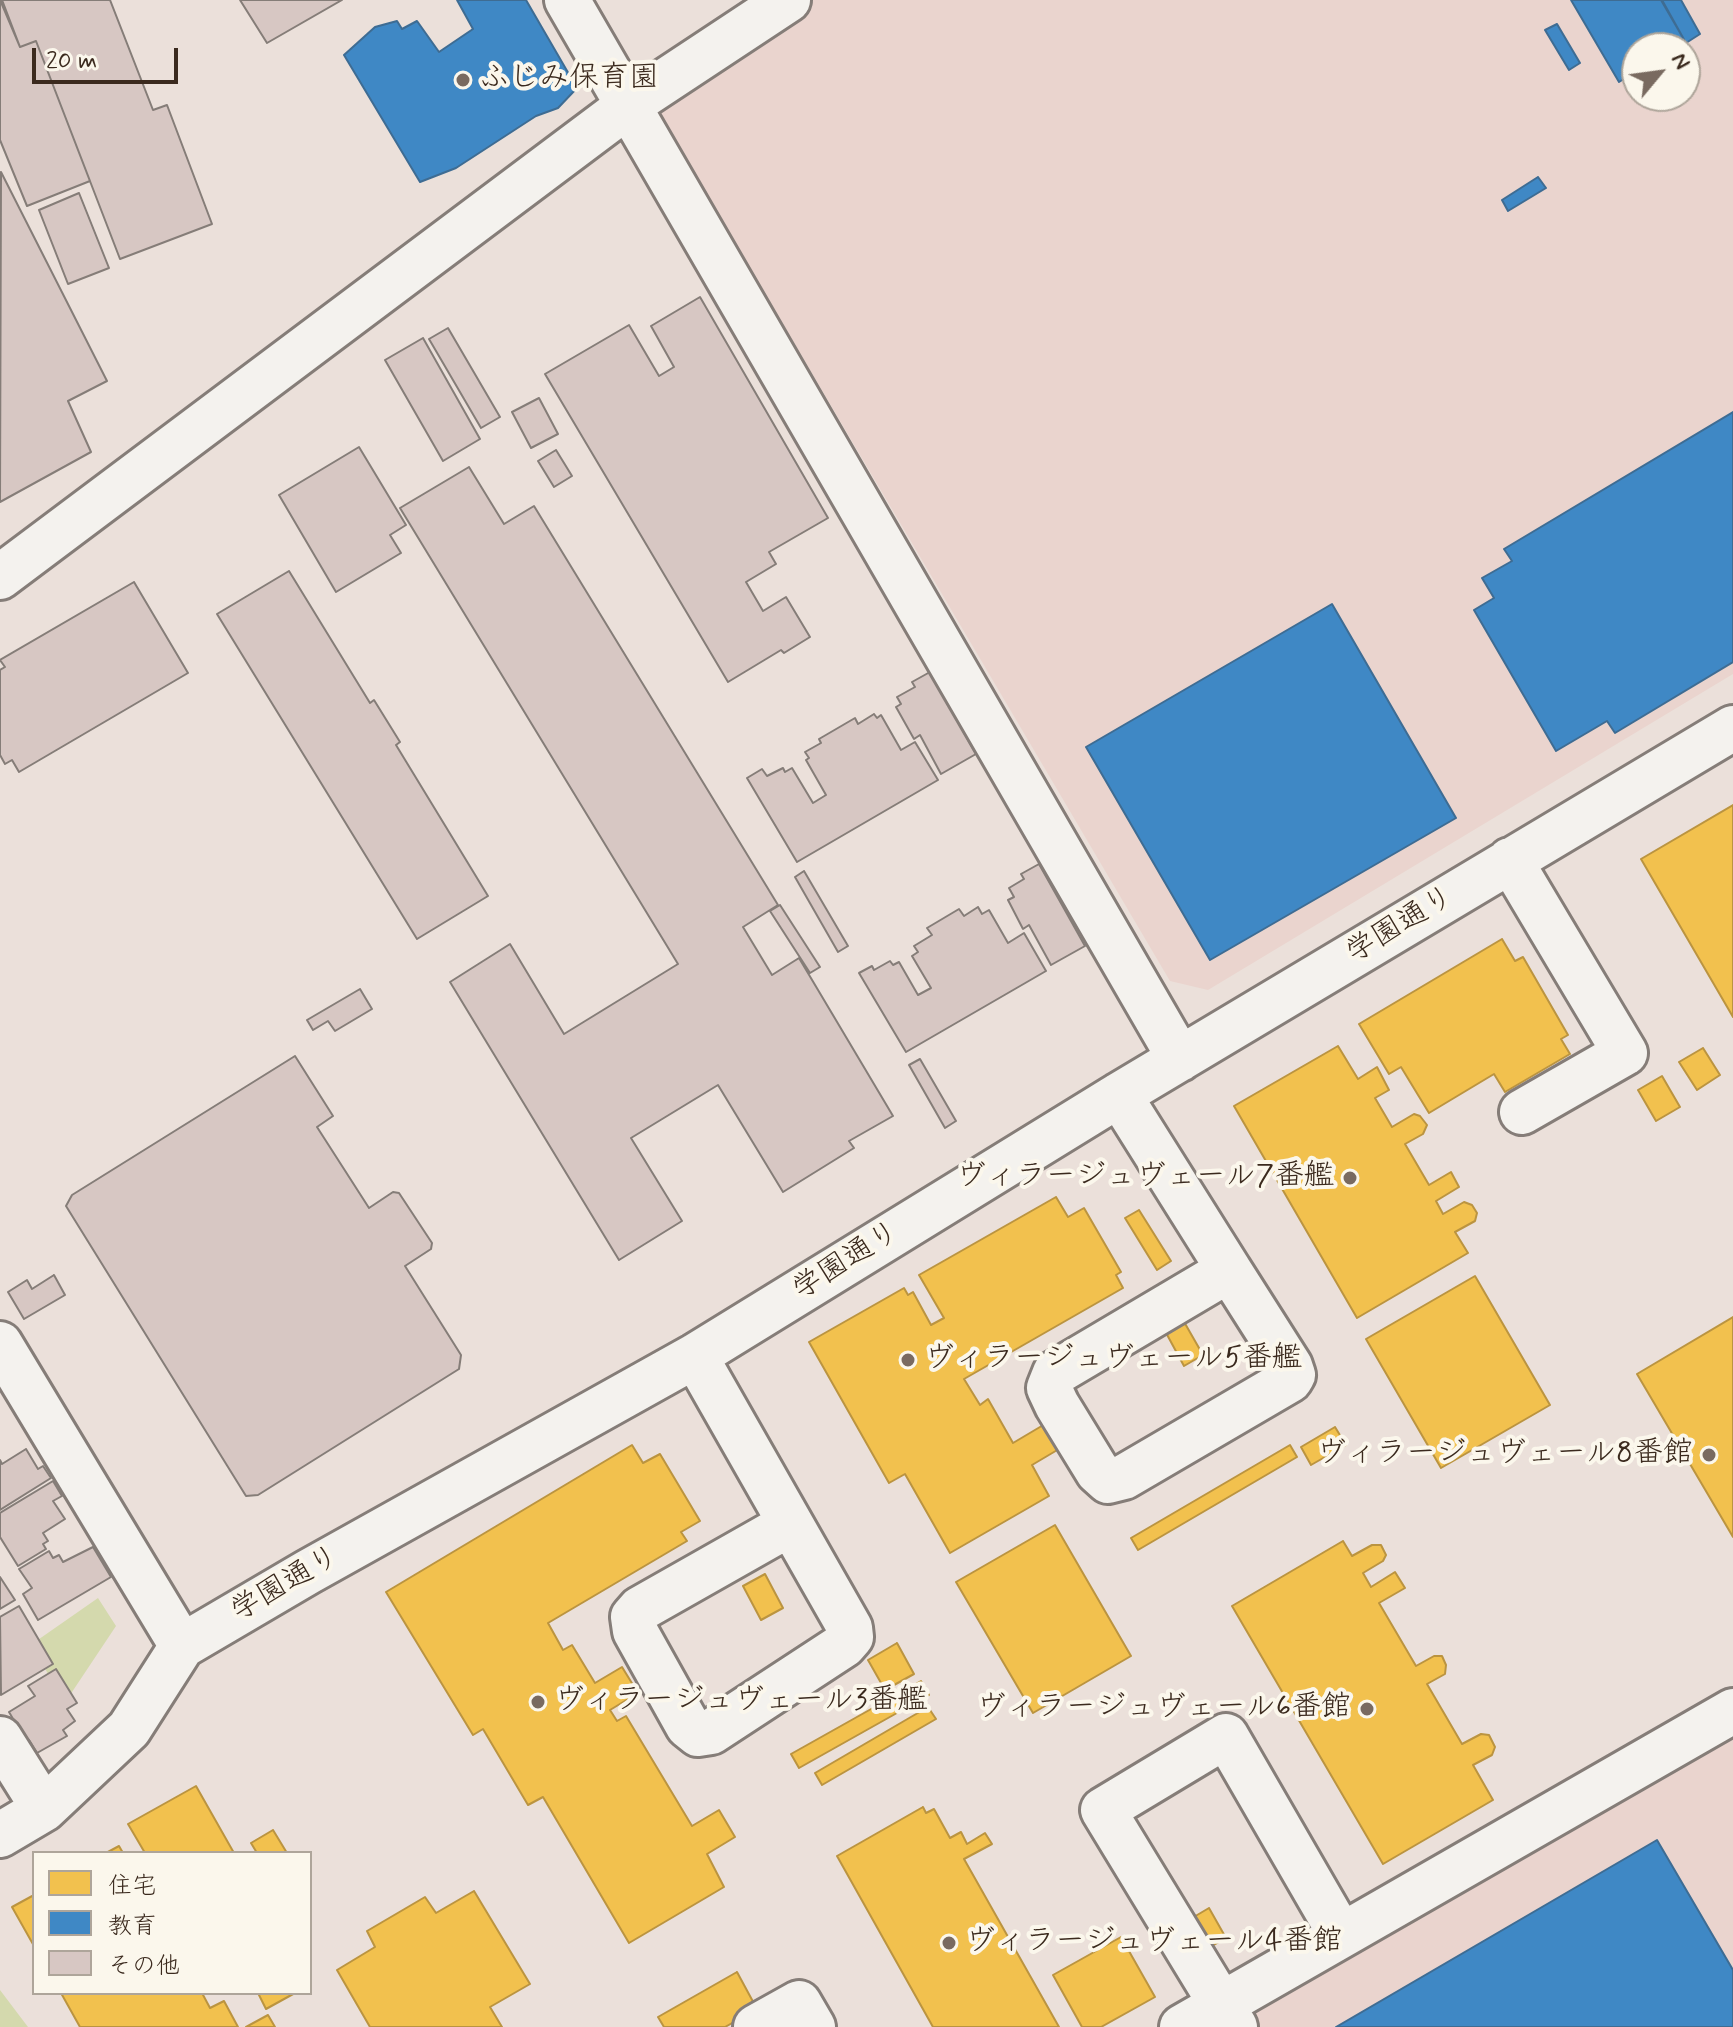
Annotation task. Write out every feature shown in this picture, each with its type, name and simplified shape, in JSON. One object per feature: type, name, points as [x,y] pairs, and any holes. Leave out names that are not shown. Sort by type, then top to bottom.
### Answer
[{"type":"street","points":[[567,0],[1180,1059]]},
{"type":"street","points":[[0,577],[629,105],[788,0]]},
{"type":"street","name":"学園通り","points":[[0,1835],[44,1809],[129,1729],[182,1646],[308,1572],[695,1356],[1119,1095],[1733,728]]},
{"type":"street","points":[[1510,860],[1625,1053],[1522,1112]]},
{"type":"street","points":[[1119,1095],[1290,1366],[1293,1375],[1290,1380],[1124,1477],[1108,1481],[1098,1472],[1057,1405],[1049,1388],[1055,1373],[1229,1270]]},
{"type":"street","points":[[0,1344],[182,1646]]},
{"type":"street","points":[[695,1356],[850,1628],[851,1637],[844,1645],[711,1732],[698,1734],[688,1726],[635,1631],[633,1617],[640,1609],[790,1524]]},
{"type":"street","points":[[1182,2027],[1228,2016],[1341,1935],[1733,1711]]},
{"type":"street","points":[[1228,2016],[1103,1810],[1226,1736],[1341,1935]]},
{"type":"street","points":[[0,1739],[44,1809]]},
{"type":"street","points":[[756,2027],[799,2003],[813,2027]]},
{"type":"shaded area","points":[[786,0],[1733,0],[1733,674],[1208,990],[1170,981],[645,90]]},
{"type":"shaded area","points":[[1733,1714],[1733,2027],[1186,2027]]},
{"type":"green space","points":[[98,1598],[116,1626],[64,1704],[32,1644]]},
{"type":"green space","points":[[0,1990],[28,2027],[0,2027]]},
{"type":"building: 住宅","points":[[1733,805],[1733,1017],[1641,859]]},
{"type":"building: 住宅","points":[[1502,939],[1515,961],[1523,957],[1568,1035],[1561,1039],[1570,1054],[1505,1092],[1494,1074],[1429,1113],[1401,1067],[1389,1074],[1359,1024]]},
{"type":"building: 住宅","name":"ヴィラージュヴェール7番艦","points":[[1338,1046],[1358,1079],[1377,1067],[1389,1090],[1375,1098],[1392,1127],[1414,1114],[1427,1125],[1423,1134],[1405,1144],[1429,1185],[1451,1172],[1459,1187],[1436,1201],[1443,1214],[1464,1202],[1472,1205],[1477,1213],[1475,1221],[1455,1232],[1468,1253],[1357,1318],[1234,1106]]},
{"type":"building: 住宅","points":[[1703,1048],[1720,1075],[1697,1090],[1679,1062]]},
{"type":"building: 住宅","points":[[1662,1076],[1680,1107],[1656,1121],[1638,1090]]},
{"type":"building: 住宅","name":"ヴィラージュヴェール5番艦","points":[[1056,1197],[1068,1217],[1084,1208],[1121,1272],[1116,1275],[1123,1288],[964,1379],[980,1405],[988,1399],[1013,1443],[1045,1424],[1059,1449],[1032,1465],[1049,1496],[950,1553],[905,1474],[889,1483],[809,1342],[904,1288],[908,1295],[913,1292],[931,1325],[944,1318],[919,1275]]},
{"type":"building: 住宅","points":[[1139,1210],[1171,1261],[1157,1270],[1125,1218]]},
{"type":"building: 住宅","points":[[1475,1276],[1550,1405],[1441,1468],[1366,1339]]},
{"type":"building: 住宅","name":"ヴィラージュヴェール8番館","points":[[1733,1317],[1733,1537],[1637,1374]]},
{"type":"building: 住宅","points":[[1183,1320],[1203,1355],[1184,1366],[1165,1331]]},
{"type":"building: 住宅","points":[[1335,1427],[1346,1445],[1311,1465],[1301,1447]]},
{"type":"building: 住宅","name":"ヴィラージュヴェール3番艦","points":[[632,1445],[643,1463],[660,1454],[700,1521],[681,1532],[687,1541],[548,1623],[563,1650],[572,1645],[595,1683],[622,1667],[638,1693],[610,1710],[617,1721],[626,1716],[692,1826],[719,1810],[735,1837],[707,1854],[724,1887],[629,1943],[543,1797],[528,1805],[483,1729],[473,1735],[386,1592]]},
{"type":"building: 住宅","points":[[1290,1445],[1297,1457],[1138,1550],[1131,1538]]},
{"type":"building: 住宅","points":[[1055,1525],[1131,1656],[1033,1713],[956,1582]]},
{"type":"building: 住宅","name":"ヴィラージュヴェール6番館","points":[[1343,1541],[1352,1556],[1372,1545],[1381,1545],[1386,1555],[1383,1561],[1363,1573],[1371,1587],[1395,1572],[1405,1588],[1379,1603],[1416,1666],[1434,1656],[1442,1656],[1446,1665],[1445,1674],[1427,1684],[1462,1744],[1481,1734],[1489,1735],[1495,1747],[1492,1755],[1473,1765],[1493,1800],[1383,1864],[1232,1606]]},
{"type":"building: 住宅","points":[[765,1574],[783,1608],[761,1620],[743,1586]]},
{"type":"building: 住宅","points":[[897,1643],[914,1674],[885,1690],[868,1660]]},
{"type":"building: 住宅","points":[[921,1681],[929,1695],[799,1768],[791,1754]]},
{"type":"building: 住宅","points":[[928,1707],[936,1719],[822,1785],[815,1773]]},
{"type":"building: 住宅","points":[[196,1786],[233,1851],[144,1851],[128,1824]]},
{"type":"building: 住宅","name":"ヴィラージュヴェール4番館","points":[[923,1807],[926,1813],[934,1809],[950,1838],[961,1832],[967,1844],[985,1833],[992,1844],[964,1859],[1059,2027],[933,2027],[837,1856]]},
{"type":"building: 住宅","points":[[273,1830],[286,1851],[256,1851],[251,1843]]},
{"type":"building: 住宅","points":[[474,1891],[530,1984],[490,2007],[502,2027],[370,2027],[337,1970],[375,1947],[367,1931],[425,1897],[436,1913]]},
{"type":"building: 住宅","points":[[32,1896],[32,1942],[12,1907]]},
{"type":"building: 住宅","points":[[1209,1908],[1226,1938],[1205,1950],[1187,1921]]},
{"type":"building: 住宅","points":[[1121,1937],[1155,1997],[1101,2027],[1082,2027],[1053,1975]]},
{"type":"building: 住宅","points":[[737,1972],[757,2009],[725,2027],[664,2027],[658,2017]]},
{"type":"building: 住宅","points":[[62,1995],[203,1995],[210,2008],[224,2001],[238,2027],[80,2027]]},
{"type":"building: 住宅","points":[[259,1995],[291,1995],[266,2009]]},
{"type":"building: 住宅","points":[[268,2015],[275,2027],[246,2027]]},
{"type":"building: 教育","points":[[457,0],[526,0],[577,88],[558,108],[536,116],[456,168],[420,182],[344,55],[375,27],[397,21],[402,29],[417,21],[439,52],[473,29]]},
{"type":"building: 教育","points":[[1571,0],[1661,0],[1680,32],[1621,32],[1619,82]]},
{"type":"building: 教育","points":[[1662,0],[1681,0],[1699,32],[1680,32]]},
{"type":"building: 教育","points":[[1557,24],[1580,63],[1569,70],[1545,30]]},
{"type":"building: 教育","points":[[1538,177],[1546,188],[1508,211],[1502,200]]},
{"type":"building: 教育","points":[[1733,412],[1733,662],[1615,733],[1607,721],[1556,751],[1474,610],[1494,598],[1482,578],[1512,561],[1504,549]]},
{"type":"building: 教育","points":[[1332,604],[1456,818],[1210,960],[1086,747]]},
{"type":"building: 教育","points":[[1657,1840],[1733,1970],[1733,2027],[1336,2027]]},
{"type":"building: その他","points":[[0,0],[20,47],[36,41],[90,181],[27,206],[0,140]]},
{"type":"building: その他","points":[[2,0],[110,0],[153,110],[167,105],[212,224],[120,259],[36,41],[20,47]]},
{"type":"building: その他","points":[[240,0],[342,0],[267,43]]},
{"type":"building: その他","points":[[1,172],[107,381],[68,401],[91,452],[0,502]]},
{"type":"building: その他","points":[[79,193],[109,268],[68,284],[39,210]]},
{"type":"building: その他","points":[[700,297],[828,518],[769,552],[776,564],[746,582],[763,611],[786,597],[810,637],[784,653],[781,650],[728,682],[545,374],[629,325],[659,376],[674,367],[651,326]]},
{"type":"building: その他","points":[[448,328],[500,417],[481,428],[429,339]]},
{"type":"building: その他","points":[[423,338],[480,439],[443,461],[385,360]]},
{"type":"building: その他","points":[[539,398],[558,434],[531,448],[512,412]]},
{"type":"building: その他","points":[[359,447],[406,525],[390,535],[401,553],[336,592],[279,495]]},
{"type":"building: その他","points":[[556,450],[572,476],[554,487],[538,461]]},
{"type":"building: その他","points":[[469,467],[504,524],[534,506],[778,905],[743,927],[772,975],[799,958],[893,1116],[849,1141],[854,1148],[783,1192],[718,1085],[631,1138],[682,1221],[619,1260],[450,982],[510,944],[564,1034],[678,964],[400,508]]},
{"type":"building: その他","points":[[289,571],[370,703],[374,700],[400,742],[396,745],[488,896],[417,939],[217,614]]},
{"type":"building: その他","points":[[134,582],[188,673],[19,772],[12,760],[5,764],[0,755],[0,670],[5,667],[0,660]]},
{"type":"building: その他","points":[[930,672],[976,754],[941,774],[920,735],[914,739],[896,707],[901,704],[897,697],[915,687],[912,682]]},
{"type":"building: その他","points":[[874,714],[877,718],[881,715],[901,750],[915,742],[938,780],[797,862],[747,778],[762,769],[767,776],[783,768],[785,772],[792,768],[813,803],[826,795],[806,760],[809,758],[805,752],[821,743],[819,739],[855,718],[858,724]]},
{"type":"building: その他","points":[[1039,864],[1085,946],[1051,965],[1029,925],[1023,929],[1008,900],[1014,897],[1009,888],[1024,879],[1021,874]]},
{"type":"building: その他","points":[[804,871],[848,946],[838,952],[795,877]]},
{"type":"building: その他","points":[[780,905],[820,967],[810,973],[770,911]]},
{"type":"building: その他","points":[[978,907],[982,914],[989,910],[1008,943],[1024,933],[1046,971],[906,1052],[859,973],[872,966],[874,970],[890,961],[893,965],[899,962],[918,995],[931,988],[912,956],[918,952],[914,946],[932,935],[927,928],[959,909],[964,916]]},
{"type":"building: その他","points":[[360,989],[372,1009],[335,1031],[328,1021],[313,1030],[307,1020]]},
{"type":"building: その他","points":[[295,1056],[333,1116],[317,1127],[369,1208],[393,1192],[399,1193],[432,1243],[431,1249],[405,1266],[461,1355],[459,1369],[258,1495],[246,1496],[66,1206],[72,1195]]},
{"type":"building: その他","points":[[920,1059],[956,1121],[945,1128],[909,1065]]},
{"type":"building: その他","points":[[54,1275],[65,1295],[24,1319],[8,1292],[27,1280],[32,1289]]},
{"type":"building: その他","points":[[26,1449],[38,1469],[43,1466],[51,1478],[0,1510],[0,1460],[2,1464]]},
{"type":"building: その他","points":[[53,1481],[62,1496],[53,1501],[65,1519],[43,1533],[48,1541],[43,1544],[46,1549],[18,1566],[0,1537],[0,1513]]},
{"type":"building: その他","points":[[93,1547],[111,1577],[38,1620],[23,1594],[32,1588],[19,1569],[49,1551],[53,1558],[59,1555],[63,1562]]},
{"type":"building: その他","points":[[0,1577],[15,1600],[0,1609]]},
{"type":"building: その他","points":[[19,1606],[53,1664],[1,1695],[0,1617]]},
{"type":"building: その他","points":[[56,1669],[77,1703],[67,1709],[75,1721],[63,1730],[67,1736],[37,1753],[9,1712],[35,1696],[28,1686]]},
{"type":"place","name":"ふじみ保育園","points":[[463,80]]},
{"type":"place","name":"ヴィラージュヴェール7番艦","points":[[1350,1178]]},
{"type":"place","name":"ヴィラージュヴェール5番艦","points":[[908,1360]]},
{"type":"place","name":"ヴィラージュヴェール8番館","points":[[1709,1455]]},
{"type":"place","name":"ヴィラージュヴェール3番艦","points":[[538,1702]]},
{"type":"place","name":"ヴィラージュヴェール6番館","points":[[1367,1709]]},
{"type":"place","name":"ヴィラージュヴェール4番館","points":[[949,1943]]}]
